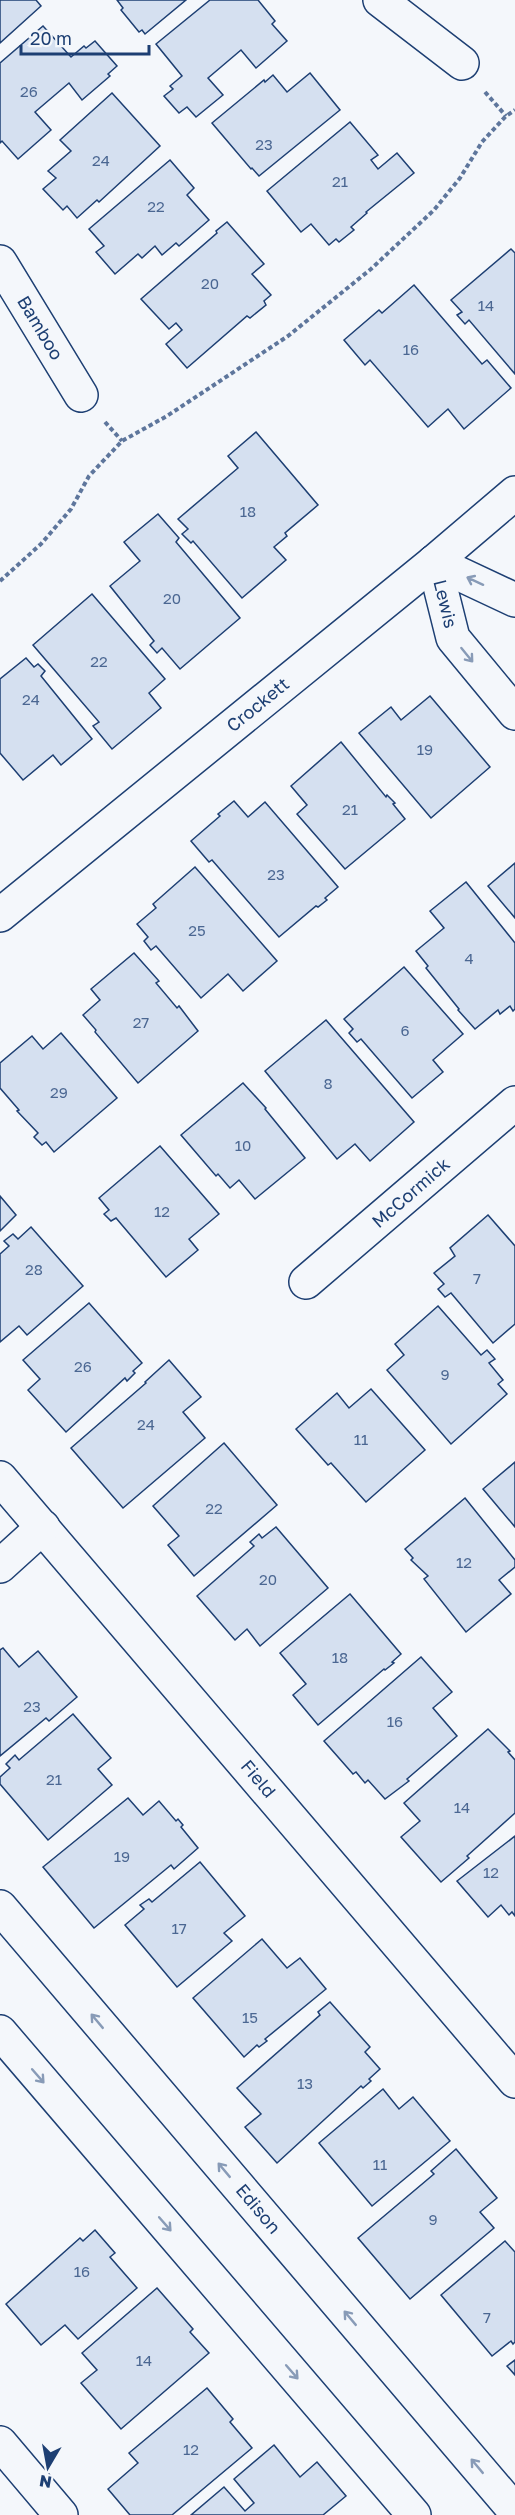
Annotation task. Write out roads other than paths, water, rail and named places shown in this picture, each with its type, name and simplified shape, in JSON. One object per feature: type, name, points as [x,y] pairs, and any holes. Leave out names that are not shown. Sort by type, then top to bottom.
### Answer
[{"type":"street","points":[[380,0],[462,63]]},
{"type":"street","name":"Bamboo","points":[[0,262],[81,395]]},
{"type":"street","name":"Crockett","points":[[0,915],[434,562],[515,493]]},
{"type":"street","name":"Lewis","points":[[434,562],[515,600]]},
{"type":"street","name":"Lewis","points":[[434,562],[453,638],[515,713]]},
{"type":"street","name":"McCormick","points":[[306,1282],[515,1103]]},
{"type":"street","name":"Field","points":[[0,1478],[515,2081]]},
{"type":"street","points":[[0,1566],[43,1527]]},
{"type":"street","name":"Edison","points":[[0,1907],[515,2511]]},
{"type":"street","points":[[0,2032],[414,2515]]},
{"type":"street","points":[[0,2443],[61,2515]]}]
